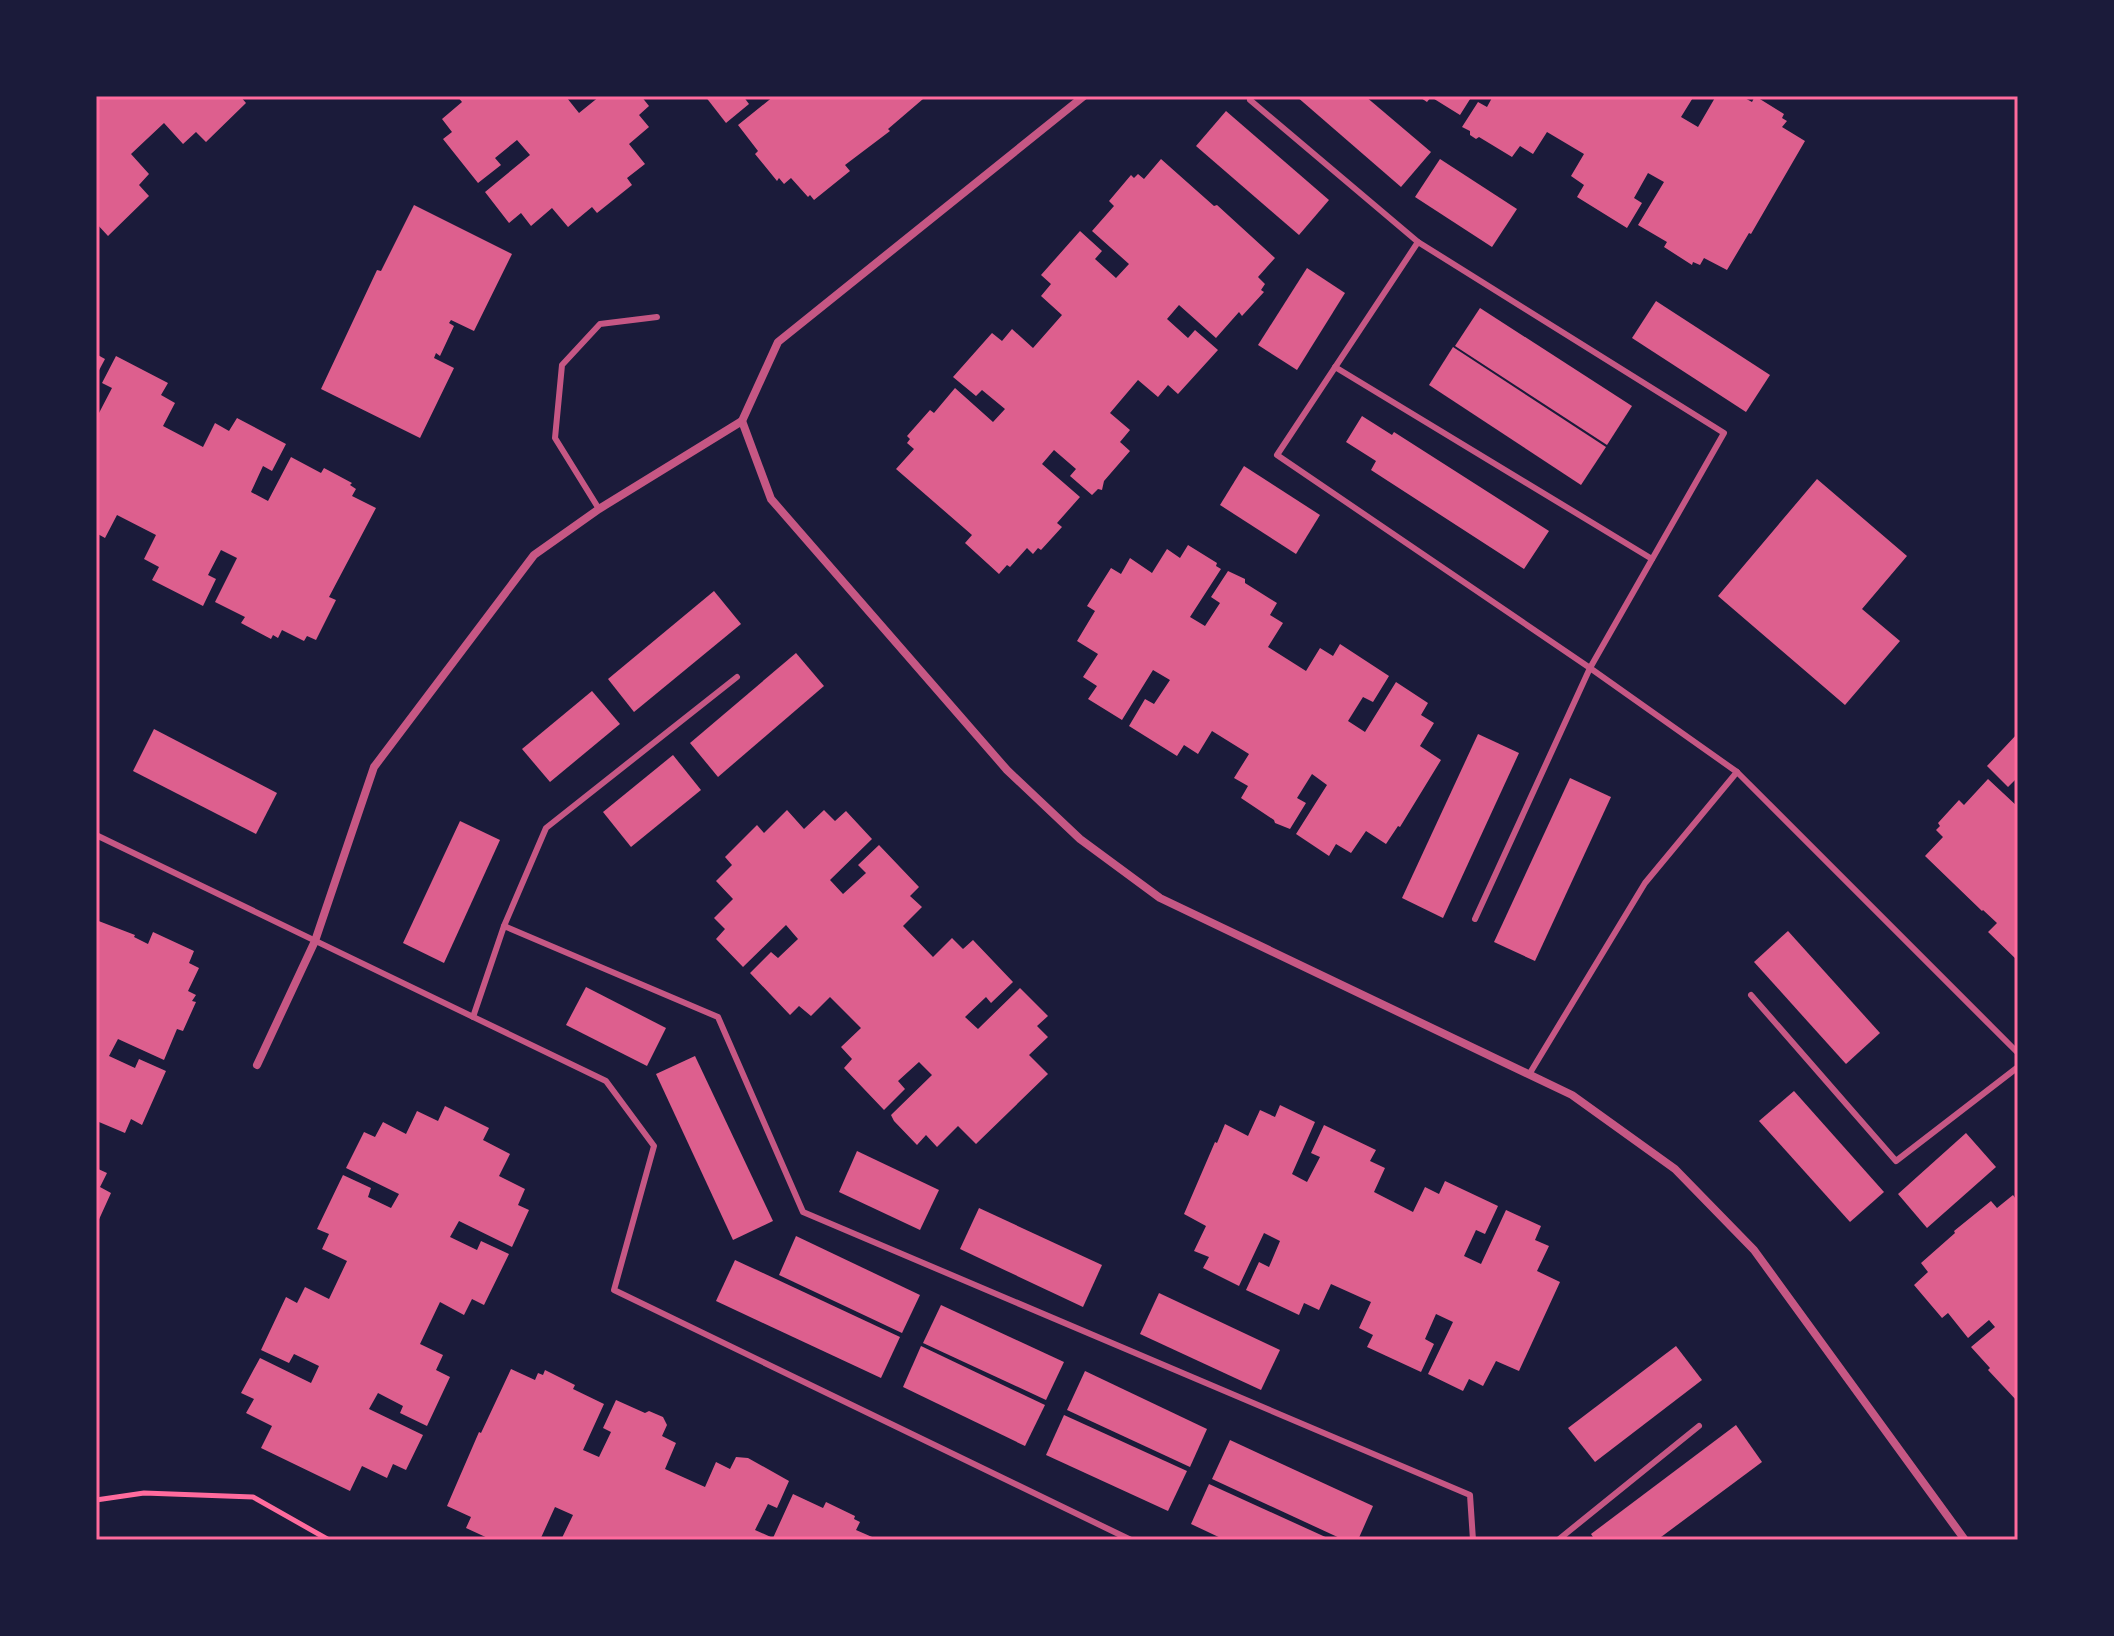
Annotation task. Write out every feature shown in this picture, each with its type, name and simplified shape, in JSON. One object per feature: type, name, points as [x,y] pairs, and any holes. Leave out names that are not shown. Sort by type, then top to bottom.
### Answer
[{"type":"street","points":[[257,1065],[315,941],[374,767],[534,555],[599,509],[742,421],[778,342],[1084,96]]},
{"type":"street","points":[[742,421],[771,499],[1007,770],[1080,839],[1160,898],[1572,1095],[1675,1169],[1754,1250],[1965,1540]]},
{"type":"lane","points":[[1250,100],[1418,242],[1724,433],[1590,668],[1475,919]]},
{"type":"lane","points":[[1418,242],[1277,455],[1737,772],[2018,1053]]},
{"type":"lane","points":[[599,509],[555,438],[562,365],[600,324],[657,317]]},
{"type":"lane","points":[[1335,367],[1652,559]]},
{"type":"lane","points":[[473,1017],[504,926],[546,828],[737,677]]},
{"type":"lane","points":[[1530,1073],[1645,883],[1737,772]]},
{"type":"lane","points":[[96,835],[606,1081],[654,1146],[614,1290],[1131,1540]]},
{"type":"lane","points":[[504,926],[718,1017],[803,1212],[1470,1495],[1473,1540]]},
{"type":"lane","points":[[1751,995],[1896,1161],[2018,1067]]},
{"type":"lane","points":[[1558,1540],[1699,1426]]},
{"type":"path","points":[[96,1500],[144,1493],[253,1497],[329,1540]]},
{"type":"building","points":[[96,96],[240,96],[246,103],[206,142],[196,132],[183,144],[164,123],[131,154],[149,174],[139,185],[149,196],[108,236],[96,223]]},
{"type":"building","points":[[457,96],[570,96],[567,98],[579,113],[600,96],[641,96],[649,106],[639,115],[649,127],[629,144],[645,164],[627,178],[632,185],[597,213],[592,207],[568,227],[552,208],[531,226],[521,213],[509,223],[485,192],[530,155],[517,140],[495,158],[501,165],[478,183],[443,139],[452,132],[442,119],[462,102]]},
{"type":"building","points":[[705,96],[743,96],[749,104],[726,123]]},
{"type":"building","points":[[774,96],[921,96],[923,99],[888,129],[890,131],[845,165],[850,171],[814,200],[791,178],[784,184],[779,178],[777,181],[755,154],[758,151],[738,125]]},
{"type":"building","points":[[1296,96],[1365,96],[1431,152],[1401,187]]},
{"type":"building","points":[[1418,96],[1472,96],[1460,115],[1431,97],[1427,102]]},
{"type":"building","points":[[1493,96],[1694,96],[1681,117],[1698,127],[1716,96],[1741,96],[1752,102],[1755,96],[1784,114],[1782,118],[1787,121],[1782,127],[1805,141],[1727,270],[1704,258],[1700,265],[1693,262],[1692,265],[1664,247],[1667,242],[1638,225],[1664,182],[1648,173],[1634,198],[1642,203],[1627,228],[1577,197],[1584,185],[1571,176],[1584,154],[1547,132],[1533,154],[1520,146],[1512,157],[1479,137],[1476,139],[1470,135],[1470,131],[1462,127],[1478,102],[1487,107]]},
{"type":"building","points":[[1226,111],[1329,200],[1299,235],[1196,146]]},
{"type":"building","points":[[1161,159],[1275,258],[1258,277],[1265,284],[1261,290],[1264,292],[1242,316],[1239,312],[1216,338],[1179,305],[1167,319],[1188,338],[1195,330],[1218,350],[1178,394],[1168,385],[1158,397],[1138,380],[1110,413],[1130,430],[1120,442],[1130,451],[1104,481],[1102,490],[1098,489],[1092,495],[1070,476],[1076,469],[1054,450],[1042,464],[1080,497],[1057,523],[1062,527],[1041,550],[1038,548],[1033,554],[1027,548],[999,574],[965,543],[972,535],[896,469],[914,449],[907,443],[910,439],[907,436],[930,410],[934,413],[955,388],[993,422],[1005,409],[982,390],[976,396],[953,377],[992,333],[1002,341],[1012,329],[1033,348],[1062,315],[1041,296],[1051,284],[1041,275],[1080,231],[1102,251],[1095,259],[1116,278],[1129,264],[1092,231],[1114,206],[1109,201],[1131,175],[1134,178],[1138,174],[1144,179]]},
{"type":"building","points":[[1440,159],[1517,209],[1492,247],[1415,197]]},
{"type":"building","points":[[414,205],[512,254],[474,331],[451,320],[449,323],[454,326],[440,356],[436,353],[434,358],[454,368],[420,438],[321,389],[377,270],[381,271]]},
{"type":"building","points":[[1307,268],[1345,293],[1297,370],[1258,345]]},
{"type":"building","points":[[1656,301],[1770,375],[1746,412],[1632,338]]},
{"type":"building","points":[[1480,308],[1632,406],[1607,445],[1455,346]]},
{"type":"building","points":[[1453,347],[1606,447],[1581,485],[1429,385]]},
{"type":"building","points":[[96,354],[105,359],[96,376]]},
{"type":"building","points":[[116,356],[168,383],[161,395],[175,403],[163,426],[203,447],[215,423],[229,431],[237,418],[286,444],[272,471],[263,466],[251,492],[268,501],[291,457],[321,473],[324,468],[352,483],[350,485],[356,489],[352,496],[376,508],[329,597],[336,600],[316,640],[307,636],[304,641],[282,630],[278,638],[273,635],[271,639],[241,623],[245,617],[215,602],[237,558],[221,550],[208,575],[216,579],[203,606],[152,580],[159,567],[144,559],[156,535],[117,515],[105,538],[96,533],[96,412],[99,413],[112,388],[102,383]]},
{"type":"building","points":[[1362,416],[1392,435],[1394,432],[1549,531],[1524,569],[1371,470],[1376,461],[1346,442]]},
{"type":"building","points":[[1244,466],[1320,515],[1296,554],[1220,505]]},
{"type":"building","points":[[1817,479],[1907,556],[1862,609],[1900,641],[1845,705],[1718,596]]},
{"type":"building","points":[[1188,545],[1217,563],[1216,566],[1221,569],[1190,617],[1205,626],[1220,603],[1211,597],[1228,571],[1245,579],[1245,583],[1277,603],[1270,615],[1283,623],[1268,647],[1306,671],[1320,648],[1333,656],[1340,644],[1389,676],[1373,702],[1363,697],[1348,721],[1365,732],[1396,682],[1428,703],[1421,715],[1434,723],[1420,746],[1441,760],[1400,827],[1386,844],[1366,831],[1351,853],[1336,844],[1329,856],[1296,834],[1327,785],[1312,774],[1297,798],[1306,803],[1290,829],[1275,823],[1241,798],[1248,786],[1234,778],[1249,754],[1212,731],[1198,754],[1184,745],[1177,756],[1129,726],[1145,699],[1154,704],[1170,680],[1153,670],[1122,720],[1088,699],[1097,686],[1083,677],[1098,654],[1077,641],[1095,611],[1087,606],[1111,568],[1121,574],[1130,558],[1152,573],[1167,549],[1180,558]]},
{"type":"building","points":[[714,591],[741,624],[634,712],[608,679]]},
{"type":"building","points":[[796,653],[824,686],[718,777],[690,743]]},
{"type":"building","points":[[592,691],[620,724],[550,782],[522,749]]},
{"type":"building","points":[[154,729],[277,793],[256,834],[133,771]]},
{"type":"building","points":[[2018,733],[2018,782],[2015,780],[2008,787],[1987,766]]},
{"type":"building","points":[[1478,734],[1519,753],[1443,918],[1402,898]]},
{"type":"building","points":[[673,755],[701,790],[631,847],[603,812]]},
{"type":"building","points":[[1570,778],[1611,797],[1535,961],[1494,942]]},
{"type":"building","points":[[1988,779],[2018,807],[2018,961],[1988,932],[1997,923],[1925,856],[1943,837],[1936,830],[1940,826],[1938,823],[1959,800],[1964,805]]},
{"type":"building","points":[[787,810],[804,829],[824,810],[835,821],[846,811],[872,839],[830,880],[843,894],[866,873],[858,865],[879,845],[919,887],[910,896],[922,907],[903,926],[933,957],[952,938],[963,949],[973,940],[1013,982],[991,1003],[986,997],[965,1017],[978,1029],[1020,988],[1048,1016],[1037,1026],[1048,1037],[1029,1055],[1048,1074],[976,1144],[958,1126],[937,1147],[926,1135],[917,1145],[891,1115],[932,1075],[919,1062],[898,1081],[905,1089],[884,1110],[844,1068],[852,1059],[841,1047],[861,1028],[830,997],[811,1016],[799,1006],[790,1015],[750,973],[771,952],[778,958],[798,939],[786,925],[743,967],[716,939],[725,929],[714,918],[733,899],[716,881],[732,865],[725,857],[757,825],[764,833]]},
{"type":"building","points":[[460,821],[500,840],[444,963],[403,943]]},
{"type":"building","points":[[96,920],[135,935],[148,944],[153,932],[194,951],[189,963],[199,968],[188,991],[196,995],[192,1001],[196,1002],[183,1031],[177,1029],[164,1060],[118,1039],[109,1056],[135,1068],[139,1059],[166,1071],[142,1125],[131,1119],[125,1133],[99,1122],[96,1128]]},
{"type":"building","points":[[1788,931],[1880,1033],[1846,1064],[1754,962]]},
{"type":"building","points":[[586,987],[666,1028],[647,1066],[566,1025]]},
{"type":"building","points":[[695,1056],[773,1221],[733,1240],[656,1074]]},
{"type":"building","points":[[1794,1091],[1884,1192],[1850,1222],[1759,1121]]},
{"type":"building","points":[[1280,1105],[1315,1122],[1292,1174],[1307,1182],[1320,1157],[1311,1153],[1324,1125],[1376,1150],[1370,1161],[1385,1168],[1374,1192],[1413,1212],[1425,1187],[1439,1194],[1445,1181],[1498,1206],[1485,1234],[1476,1230],[1464,1256],[1481,1264],[1506,1210],[1541,1226],[1535,1240],[1549,1246],[1537,1271],[1560,1282],[1519,1371],[1496,1361],[1483,1386],[1469,1379],[1463,1391],[1428,1374],[1453,1322],[1436,1314],[1425,1339],[1434,1344],[1421,1372],[1367,1347],[1373,1335],[1359,1328],[1371,1302],[1331,1284],[1319,1310],[1304,1303],[1299,1315],[1246,1290],[1259,1262],[1269,1267],[1280,1241],[1264,1233],[1239,1286],[1203,1268],[1209,1257],[1194,1251],[1206,1226],[1184,1214],[1215,1142],[1225,1124],[1248,1136],[1260,1110],[1275,1117]]},
{"type":"building","points":[[445,1106],[489,1128],[483,1140],[510,1154],[499,1176],[525,1189],[518,1205],[529,1210],[512,1247],[459,1221],[450,1237],[477,1250],[481,1241],[509,1254],[484,1305],[472,1299],[464,1315],[440,1302],[420,1344],[443,1355],[436,1370],[450,1377],[427,1426],[400,1413],[403,1406],[378,1393],[369,1409],[423,1435],[406,1470],[393,1464],[387,1478],[362,1466],[350,1491],[261,1448],[272,1426],[246,1413],[254,1399],[241,1393],[260,1358],[311,1383],[319,1366],[294,1354],[289,1363],[261,1350],[286,1297],[297,1303],[305,1287],[329,1299],[347,1261],[322,1249],[329,1234],[317,1229],[343,1175],[371,1188],[368,1197],[391,1208],[399,1194],[346,1168],[364,1132],[375,1137],[383,1122],[406,1134],[417,1111],[438,1121]]},
{"type":"building","points":[[1966,1133],[1996,1167],[1927,1228],[1898,1194]]},
{"type":"building","points":[[857,1151],[939,1190],[920,1230],[839,1192]]},
{"type":"building","points":[[96,1168],[107,1173],[100,1187],[111,1193],[96,1226]]},
{"type":"building","points":[[2013,1195],[2018,1202],[2018,1402],[1971,1347],[1995,1327],[1989,1320],[1968,1338],[1948,1313],[1942,1318],[1914,1285],[1928,1272],[1921,1263],[1954,1231],[1991,1201],[1997,1208]]},
{"type":"building","points":[[979,1208],[1102,1265],[1083,1307],[960,1249]]},
{"type":"building","points":[[796,1236],[920,1295],[902,1333],[779,1275]]},
{"type":"building","points":[[735,1260],[900,1337],[881,1378],[716,1301]]},
{"type":"building","points":[[1159,1293],[1280,1350],[1261,1390],[1140,1334]]},
{"type":"building","points":[[941,1305],[1064,1362],[1046,1400],[923,1343]]},
{"type":"building","points":[[921,1346],[1045,1405],[1025,1446],[903,1387]]},
{"type":"building","points":[[1676,1346],[1702,1380],[1595,1462],[1568,1428]]},
{"type":"building","points":[[511,1369],[535,1380],[538,1373],[543,1375],[545,1370],[575,1385],[573,1389],[604,1404],[583,1450],[599,1457],[611,1432],[603,1428],[616,1400],[663,1417],[667,1425],[662,1436],[676,1443],[665,1469],[705,1487],[716,1462],[730,1469],[736,1457],[748,1458],[789,1481],[777,1508],[768,1504],[755,1530],[773,1538],[793,1494],[823,1508],[826,1502],[855,1516],[854,1519],[860,1522],[856,1530],[879,1540],[561,1540],[573,1515],[555,1507],[540,1540],[492,1540],[466,1528],[471,1517],[447,1506]]},
{"type":"building","points":[[1085,1371],[1207,1429],[1190,1467],[1067,1410]]},
{"type":"building","points":[[1064,1415],[1187,1471],[1168,1511],[1046,1455]]},
{"type":"building","points":[[1736,1425],[1762,1462],[1657,1540],[1595,1540],[1591,1534]]},
{"type":"building","points":[[1230,1440],[1373,1506],[1358,1540],[1344,1540],[1212,1479]]},
{"type":"building","points":[[1209,1484],[1332,1540],[1225,1540],[1191,1524]]}]
